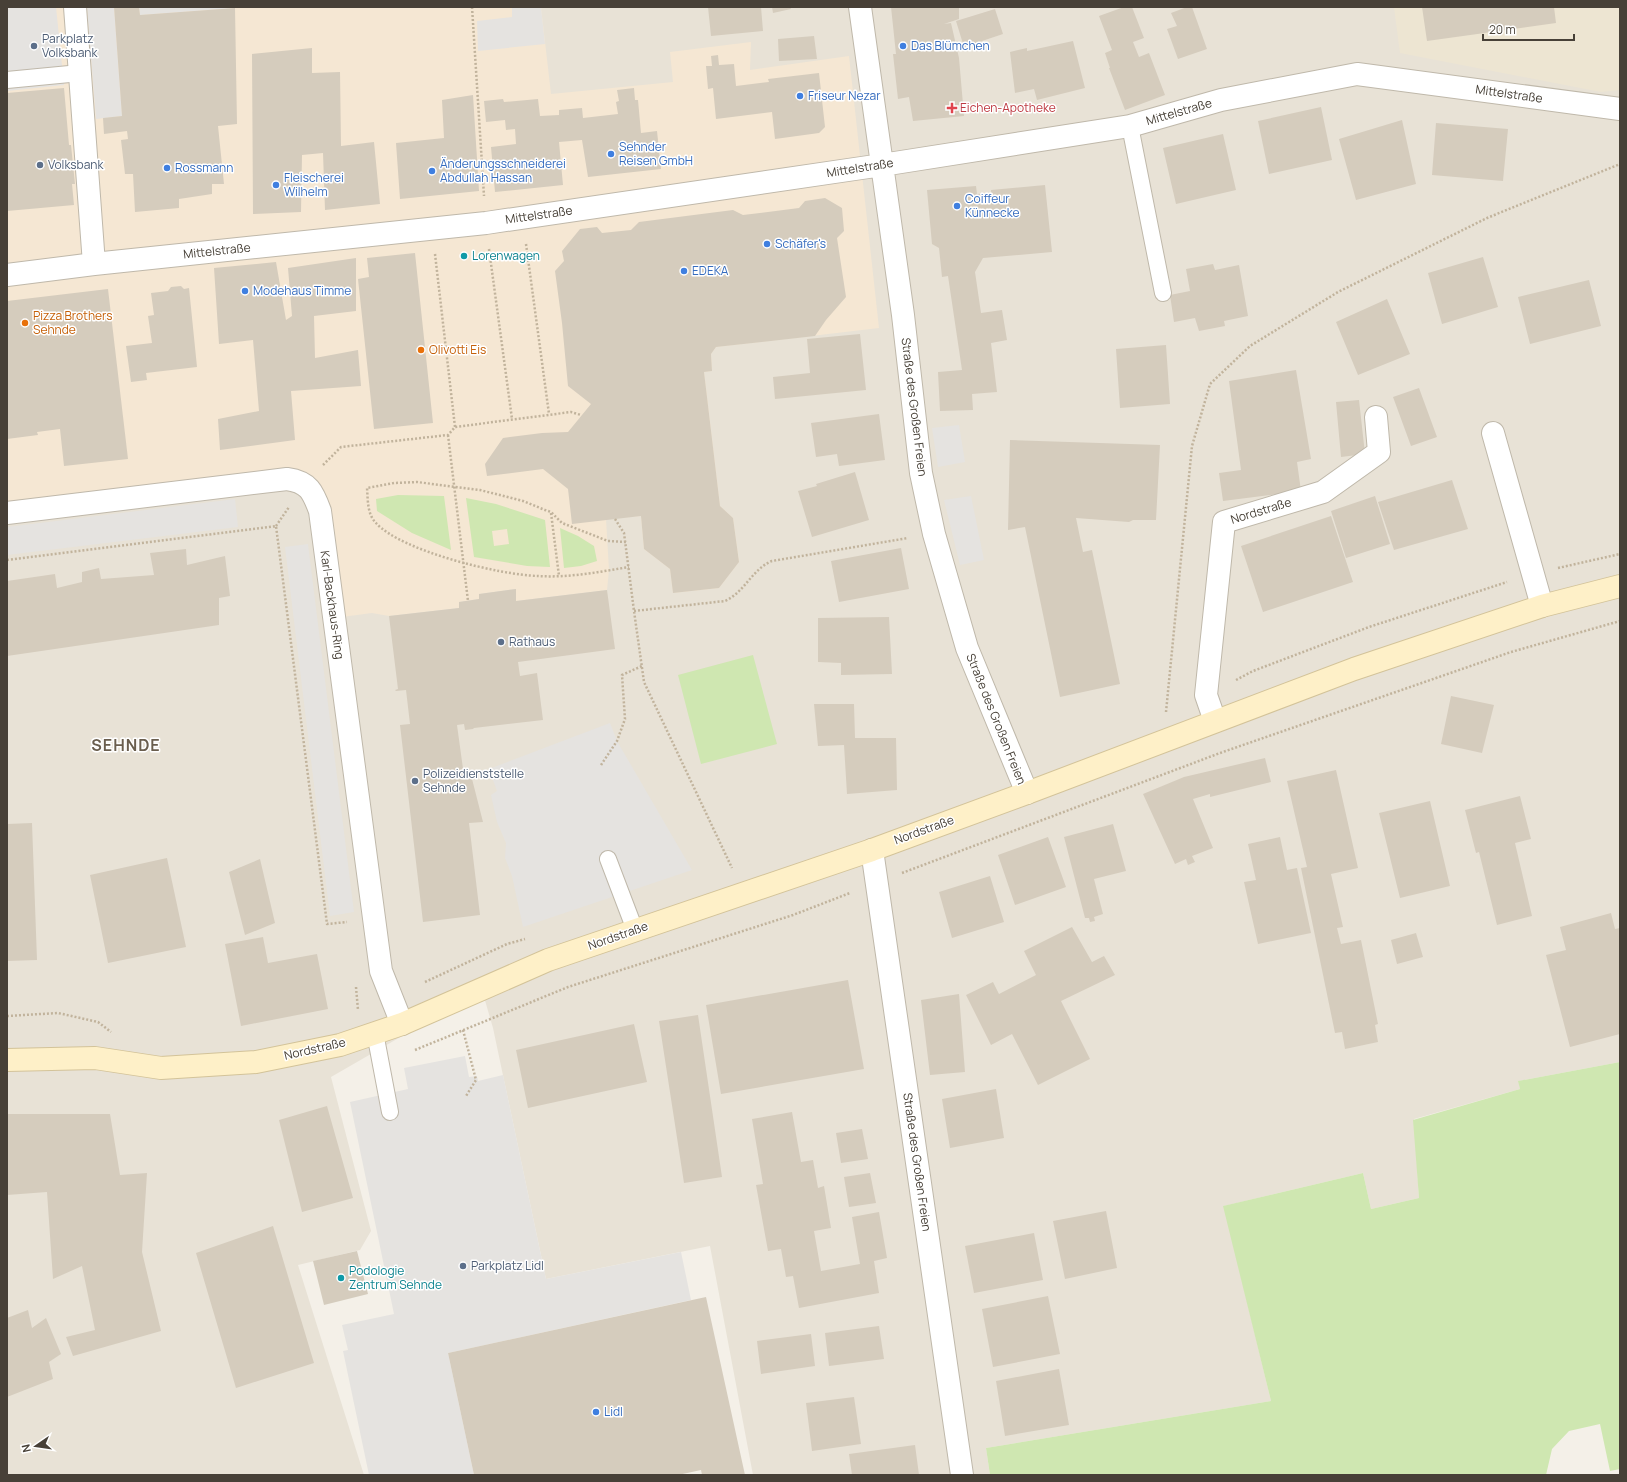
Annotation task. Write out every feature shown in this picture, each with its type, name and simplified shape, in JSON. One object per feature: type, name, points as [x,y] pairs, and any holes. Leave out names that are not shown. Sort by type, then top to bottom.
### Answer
[{"type":"main road","name":"Nordstraße","points":[[7,1060],[95,1058],[161,1068],[256,1062],[340,1045],[402,1024],[548,960],[872,850],[1354,669],[1542,606],[1620,586]]},
{"type":"street","points":[[75,7],[94,264]]},
{"type":"street","name":"Straße des Großen Freien","points":[[860,7],[903,315],[921,473],[934,534],[967,648],[1027,793]]},
{"type":"street","name":"Mittelstraße","points":[[7,275],[94,264],[486,223],[882,165],[1130,126],[1221,100],[1357,74],[1620,109]]},
{"type":"street","name":"Nordstraße","points":[[1215,721],[1206,695],[1224,522],[1323,492],[1379,452],[1376,417]]},
{"type":"street","points":[[1492,433],[1542,606]]},
{"type":"street","points":[[7,513],[287,479],[296,480],[305,484]]},
{"type":"street","name":"Karl-Backhaus-Ring","points":[[305,484],[314,495],[320,511],[376,922],[381,971],[402,1024]]},
{"type":"street","name":"Straße des Großen Freien","points":[[872,850],[962,1475]]},
{"type":"lane","points":[[7,80],[80,73]]},
{"type":"lane","points":[[1130,126],[1163,293]]},
{"type":"lane","points":[[608,859],[635,930]]},
{"type":"lane","points":[[375,1033],[390,1112]]},
{"type":"path","points":[[472,7],[486,223],[512,419]]},
{"type":"path","points":[[1164,740],[1192,446],[1210,384],[1250,346],[1338,292],[1487,218],[1620,164]]},
{"type":"path","points":[[522,218],[548,414]]},
{"type":"path","points":[[432,229],[455,427]]},
{"type":"path","points":[[305,484],[341,447],[448,435],[455,427],[548,414],[571,412],[581,415]]},
{"type":"path","points":[[448,435],[468,601]]},
{"type":"path","points":[[626,542],[608,541],[562,523],[551,512],[523,501],[480,490],[417,482],[367,488],[370,512],[375,522],[383,529],[420,548],[463,562],[501,572],[538,576],[559,576],[629,567]]},
{"type":"path","points":[[551,512],[559,576]]},
{"type":"path","points":[[615,518],[624,533],[626,542],[644,682],[733,871]]},
{"type":"path","points":[[7,560],[276,526],[327,924],[350,921]]},
{"type":"path","points":[[634,611],[725,601],[741,591],[763,565],[772,561],[934,534]]},
{"type":"path","points":[[1159,713],[1206,695],[1253,671],[1368,627],[1532,574],[1620,554]]},
{"type":"path","points":[[466,1096],[476,1080],[463,1030],[568,987],[793,915],[959,850],[1258,740],[1511,652],[1620,621]]},
{"type":"path","points":[[601,765],[617,740],[624,719],[622,675],[642,666]]},
{"type":"path","points":[[356,982],[358,1012],[507,944],[529,937]]},
{"type":"path","points":[[7,1016],[58,1013],[98,1022],[114,1035]]},
{"type":"shaded area","points":[[7,7],[1620,7],[1620,1062],[1519,1081],[1520,1089],[1414,1119],[1419,1198],[1371,1209],[1363,1173],[1224,1206],[1271,1401],[986,1448],[990,1475],[753,1475],[710,1246],[546,1279],[493,1028],[482,990],[331,1077],[371,1231],[360,1250],[298,1265],[364,1475],[7,1475]]},
{"type":"shaded area","points":[[7,7],[541,7],[551,94],[673,82],[670,52],[751,42],[750,70],[849,56],[879,328],[716,347],[711,354],[712,371],[704,372],[720,506],[733,518],[739,562],[719,588],[673,593],[670,569],[644,549],[641,516],[606,519],[609,570],[607,590],[516,601],[515,589],[479,594],[479,599],[459,602],[459,608],[389,616],[372,613],[334,618],[304,484],[7,513]]},
{"type":"shaded area","name":"Parkplatz Volksbank","points":[[7,7],[56,7],[64,85],[7,91]]},
{"type":"shaded area","points":[[114,7],[122,116],[96,119],[87,8]]},
{"type":"shaded area","points":[[139,7],[235,7],[235,8],[140,15]]},
{"type":"shaded area","points":[[512,7],[541,7],[545,44],[478,51],[477,21],[512,17]]},
{"type":"shaded area","points":[[1394,7],[1620,7],[1620,90],[1601,92],[1400,53]]},
{"type":"shaded area","points":[[959,425],[965,462],[938,467],[932,428]]},
{"type":"shaded area","points":[[971,496],[984,560],[960,565],[944,500]]},
{"type":"shaded area","points":[[235,499],[238,527],[7,555],[7,527]]},
{"type":"shaded area","points":[[308,544],[354,912],[330,916],[285,547]]},
{"type":"shaded area","points":[[610,723],[617,741],[692,870],[523,927],[512,876],[505,858],[506,843],[497,822],[491,795],[497,791],[489,769]]},
{"type":"shaded area","name":"Parkplatz Lidl","points":[[465,1056],[469,1077],[477,1076],[478,1081],[503,1075],[546,1279],[681,1252],[691,1300],[448,1353],[474,1475],[369,1475],[343,1351],[348,1350],[342,1325],[394,1314],[350,1102],[408,1089],[404,1068]]},
{"type":"green space","points":[[398,495],[444,496],[451,550],[412,533],[377,511],[376,499]]},
{"type":"green space","points":[[466,498],[496,504],[545,520],[550,567],[527,566],[474,557]],"holes":[[[507,529],[509,544],[494,546],[492,531]]]},
{"type":"green space","points":[[560,528],[578,536],[594,546],[597,561],[581,566],[564,568]]},
{"type":"green space","points":[[753,655],[777,744],[701,764],[678,675]]},
{"type":"green space","points":[[1620,1062],[1620,1469],[1610,1471],[1600,1424],[1569,1431],[1552,1449],[1546,1475],[990,1475],[986,1448],[1271,1401],[1223,1206],[1363,1173],[1371,1209],[1419,1198],[1413,1120],[1520,1089],[1518,1081]]},
{"type":"building","points":[[114,7],[139,7],[140,15],[235,8],[237,124],[218,126],[224,184],[212,184],[212,194],[179,199],[179,208],[135,212],[133,174],[125,174],[121,140],[128,139],[127,131],[104,134],[103,118],[122,116]]},
{"type":"building","points":[[708,7],[761,7],[763,31],[711,36]]},
{"type":"building","points":[[772,7],[790,7],[791,9],[773,13]]},
{"type":"building","points":[[891,7],[959,7],[959,19],[944,24],[951,23],[959,58],[964,116],[913,121],[909,97],[898,99],[893,54],[896,54]]},
{"type":"building","points":[[1124,7],[1132,7],[1144,38],[1133,42],[1139,57],[1149,53],[1165,95],[1125,110],[1109,68],[1105,53],[1112,50],[1099,16]]},
{"type":"building","points":[[1187,7],[1192,7],[1207,49],[1178,59],[1167,29],[1177,26],[1171,13]]},
{"type":"building","points":[[1422,7],[1554,7],[1556,23],[1427,41]]},
{"type":"building","points":[[995,9],[1003,34],[964,47],[956,21]]},
{"type":"building","points":[[814,36],[817,59],[779,61],[778,39]]},
{"type":"building","points":[[1073,41],[1085,88],[1037,100],[1034,89],[1015,93],[1010,52],[1027,48],[1027,51]]},
{"type":"building","points":[[312,48],[312,73],[340,72],[341,146],[374,142],[380,204],[325,210],[323,153],[302,155],[301,212],[253,214],[252,54]]},
{"type":"building","points":[[718,55],[719,65],[734,64],[736,86],[769,82],[768,79],[819,73],[825,127],[819,133],[775,139],[772,112],[716,119],[713,88],[708,89],[706,66],[712,66],[711,56]]},
{"type":"building","name":"Volksbank","points":[[64,88],[69,145],[71,145],[75,184],[72,184],[74,205],[7,211],[7,93]]},
{"type":"building","points":[[634,88],[635,100],[638,100],[641,133],[657,131],[661,169],[588,177],[582,140],[559,142],[563,185],[495,192],[491,147],[516,144],[515,129],[506,130],[505,120],[486,122],[484,101],[503,99],[504,102],[538,99],[540,116],[559,115],[559,110],[582,108],[583,118],[618,114],[616,102],[619,101],[617,90]]},
{"type":"building","points":[[473,95],[479,191],[400,199],[396,143],[444,138],[442,100]]},
{"type":"building","points":[[1321,107],[1332,160],[1269,174],[1258,121]]},
{"type":"building","points":[[1402,120],[1416,184],[1356,200],[1339,139]]},
{"type":"building","points":[[1436,123],[1508,129],[1503,181],[1432,175]]},
{"type":"building","points":[[1223,134],[1236,190],[1176,204],[1163,148]]},
{"type":"building","points":[[1045,185],[1052,252],[983,258],[975,272],[981,313],[1002,310],[1007,340],[991,343],[997,392],[972,394],[973,410],[940,411],[938,372],[962,370],[948,276],[942,277],[939,248],[932,244],[927,190],[976,186],[977,194],[991,193],[991,190]]},
{"type":"building","points":[[825,198],[842,208],[844,231],[837,238],[846,297],[826,320],[815,336],[716,347],[711,354],[712,371],[704,372],[720,506],[733,518],[739,562],[719,588],[673,593],[670,569],[644,549],[641,516],[572,524],[568,489],[543,469],[487,476],[485,464],[503,438],[542,433],[568,432],[591,404],[568,386],[555,271],[564,261],[562,251],[580,229],[597,227],[602,233],[631,230],[639,222],[733,210],[743,215],[799,208],[805,201]]},
{"type":"building","points":[[415,253],[433,423],[374,429],[358,279],[369,277],[367,258]]},
{"type":"building","points":[[1483,257],[1498,307],[1442,324],[1428,273]]},
{"type":"building","points":[[356,258],[356,311],[314,316],[315,358],[358,350],[361,386],[291,391],[295,440],[220,450],[218,419],[259,411],[253,340],[219,344],[214,268],[276,262],[286,320],[292,316],[288,268]]},
{"type":"building","points":[[1213,264],[1215,270],[1239,265],[1248,316],[1224,321],[1225,326],[1199,331],[1195,318],[1174,322],[1170,295],[1190,291],[1186,269]]},
{"type":"building","points":[[1589,280],[1601,326],[1530,344],[1518,297]]},
{"type":"building","points":[[181,286],[184,289],[189,288],[197,367],[146,373],[147,380],[131,382],[126,346],[152,343],[148,316],[154,315],[151,293],[168,291],[171,287]]},
{"type":"building","points":[[108,289],[128,459],[64,466],[60,429],[37,432],[38,435],[7,439],[7,301]]},
{"type":"building","points":[[1387,299],[1410,354],[1358,375],[1336,322]]},
{"type":"building","points":[[860,334],[866,390],[775,399],[773,377],[810,373],[807,339]]},
{"type":"building","points":[[1166,345],[1170,404],[1120,408],[1116,349]]},
{"type":"building","points":[[1296,370],[1311,459],[1297,462],[1301,491],[1223,501],[1219,473],[1241,470],[1229,381]]},
{"type":"building","points":[[1419,388],[1437,437],[1411,446],[1393,397]]},
{"type":"building","points":[[1359,400],[1365,454],[1341,457],[1336,402]]},
{"type":"building","points":[[879,414],[885,460],[839,466],[837,454],[816,457],[811,423]]},
{"type":"building","points":[[1010,440],[1160,445],[1156,520],[1133,520],[1129,522],[1076,518],[1083,552],[1092,550],[1120,684],[1060,697],[1025,527],[1008,530]]},
{"type":"building","points":[[855,472],[869,520],[812,537],[798,491],[817,486],[816,484]]},
{"type":"building","points":[[1452,480],[1468,529],[1394,550],[1378,502]]},
{"type":"building","points":[[1375,496],[1390,544],[1346,558],[1331,511]]},
{"type":"building","points":[[1331,516],[1353,582],[1263,612],[1241,546]]},
{"type":"building","points":[[901,548],[909,589],[839,602],[831,561]]},
{"type":"building","points":[[186,549],[187,565],[225,556],[230,596],[219,598],[219,625],[7,656],[7,581],[55,574],[57,588],[82,582],[82,572],[99,568],[101,579],[154,575],[150,553]]},
{"type":"building","points":[[516,589],[516,601],[607,590],[615,649],[518,662],[520,676],[537,673],[543,720],[465,730],[464,724],[457,725],[464,776],[471,775],[483,822],[469,823],[480,915],[423,922],[400,725],[410,724],[406,690],[395,690],[398,689],[389,616],[459,608],[459,602],[479,599],[479,594]]},
{"type":"building","points":[[889,617],[892,674],[841,675],[841,663],[818,662],[818,618]]},
{"type":"building","points":[[1451,696],[1494,705],[1482,753],[1441,744]]},
{"type":"building","points":[[814,704],[854,704],[855,738],[896,738],[897,790],[847,794],[844,745],[818,746]]},
{"type":"building","points":[[1265,758],[1271,782],[1210,797],[1210,794],[1193,799],[1213,848],[1192,856],[1195,862],[1188,865],[1186,859],[1175,864],[1143,794],[1184,777]]},
{"type":"building","points":[[1336,770],[1358,868],[1331,874],[1343,927],[1337,928],[1341,944],[1361,940],[1378,1024],[1375,1025],[1378,1042],[1345,1049],[1342,1032],[1335,1033],[1301,868],[1307,867],[1287,781]]},
{"type":"building","points":[[1520,796],[1531,839],[1515,843],[1532,916],[1497,925],[1479,852],[1476,853],[1465,810]]},
{"type":"building","points":[[1430,801],[1450,886],[1400,898],[1379,813]]},
{"type":"building","points":[[32,823],[37,960],[7,961],[7,824]]},
{"type":"building","points":[[1113,824],[1126,871],[1094,879],[1103,914],[1094,917],[1095,921],[1090,922],[1089,918],[1085,918],[1064,837]]},
{"type":"building","points":[[1048,837],[1066,887],[1015,905],[998,855]]},
{"type":"building","points":[[1280,837],[1287,870],[1297,868],[1311,933],[1258,944],[1244,882],[1256,880],[1248,844]]},
{"type":"building","points":[[167,858],[186,947],[108,963],[90,875]]},
{"type":"building","points":[[260,859],[275,923],[245,935],[229,872]]},
{"type":"building","points":[[990,876],[1004,922],[952,938],[939,892]]},
{"type":"building","points":[[1611,913],[1615,929],[1620,928],[1620,1034],[1570,1047],[1546,955],[1566,950],[1560,927]]},
{"type":"building","points":[[1072,927],[1092,962],[1104,956],[1115,975],[1061,1001],[1090,1059],[1038,1085],[1012,1034],[991,1045],[966,995],[993,982],[999,994],[1036,975],[1024,951]]},
{"type":"building","points":[[1416,933],[1423,957],[1397,964],[1391,940]]},
{"type":"building","points":[[263,937],[268,963],[317,954],[328,1009],[241,1026],[225,944]]},
{"type":"building","points":[[848,980],[864,1069],[721,1094],[706,1005]]},
{"type":"building","points":[[959,994],[965,1072],[930,1075],[921,1000]]},
{"type":"building","points":[[698,1015],[722,1177],[684,1183],[659,1021]]},
{"type":"building","points":[[634,1024],[647,1082],[528,1108],[516,1050]]},
{"type":"building","points":[[996,1089],[1004,1138],[950,1148],[942,1099]]},
{"type":"building","points":[[327,1106],[353,1198],[302,1212],[279,1120]]},
{"type":"building","points":[[792,1112],[801,1162],[813,1160],[818,1188],[824,1186],[831,1228],[814,1231],[821,1271],[860,1264],[852,1217],[879,1212],[887,1258],[874,1261],[879,1293],[799,1308],[793,1276],[786,1277],[781,1249],[768,1251],[756,1185],[763,1184],[752,1119]]},
{"type":"building","points":[[7,1114],[110,1114],[120,1175],[147,1173],[142,1252],[161,1331],[73,1356],[66,1337],[95,1330],[82,1266],[53,1279],[47,1192],[7,1195]]},
{"type":"building","points":[[862,1129],[868,1159],[841,1163],[836,1133]]},
{"type":"building","points":[[870,1173],[876,1203],[849,1207],[844,1177]]},
{"type":"building","points":[[1106,1211],[1117,1268],[1065,1279],[1053,1221]]},
{"type":"building","points":[[273,1226],[314,1363],[236,1388],[196,1253]]},
{"type":"building","points":[[1034,1233],[1043,1280],[974,1293],[965,1246]]},
{"type":"building","name":"Podologie Zentrum Sehnde","points":[[357,1251],[368,1294],[324,1305],[313,1261]]},
{"type":"building","points":[[1048,1296],[1060,1354],[993,1367],[982,1309]]},
{"type":"building","name":"Lidl","points":[[706,1297],[745,1475],[702,1475],[701,1470],[678,1475],[474,1475],[448,1353]]},
{"type":"building","points":[[28,1310],[32,1328],[46,1318],[61,1354],[49,1362],[53,1379],[7,1397],[7,1318]]},
{"type":"building","points":[[879,1326],[884,1359],[829,1366],[825,1333]]},
{"type":"building","points":[[811,1334],[815,1366],[761,1374],[757,1341]]},
{"type":"building","points":[[1059,1369],[1069,1425],[1005,1436],[996,1381]]},
{"type":"building","points":[[854,1397],[861,1444],[812,1451],[806,1403]]},
{"type":"building","points":[[915,1445],[919,1475],[852,1475],[849,1454]]},
{"type":"place","name":"Parkplatz Volksbank","points":[[34,46]]},
{"type":"place","name":"Das Blümchen","points":[[903,46]]},
{"type":"place","name":"Friseur Nezar","points":[[800,96]]},
{"type":"place","name":"Eichen-Apotheke","points":[[952,108]]},
{"type":"place","name":"Sehnder Reisen GmbH","points":[[611,154]]},
{"type":"place","name":"Volksbank","points":[[40,165]]},
{"type":"place","name":"Rossmann","points":[[167,168]]},
{"type":"place","name":"Änderungsschneiderei Abdullah Hassan","points":[[432,171]]},
{"type":"place","name":"Fleischerei Wilhelm","points":[[276,185]]},
{"type":"place","name":"Coiffeur Künnecke","points":[[957,206]]},
{"type":"place","name":"Schäfer's","points":[[767,244]]},
{"type":"place","name":"Lorenwagen","points":[[464,256]]},
{"type":"place","name":"EDEKA","points":[[684,271]]},
{"type":"place","name":"Modehaus Timme","points":[[245,291]]},
{"type":"place","name":"Pizza Brothers Sehnde","points":[[25,323]]},
{"type":"place","name":"Olivotti Eis","points":[[421,350]]},
{"type":"place","name":"Rathaus","points":[[501,642]]},
{"type":"place","name":"Polizeidienststelle Sehnde","points":[[415,781]]},
{"type":"place","name":"Parkplatz Lidl","points":[[463,1266]]},
{"type":"place","name":"Podologie Zentrum Sehnde","points":[[341,1278]]},
{"type":"place","name":"Lidl","points":[[596,1412]]},
{"type":"district","name":"SEHNDE","points":[[126,745]]}]
